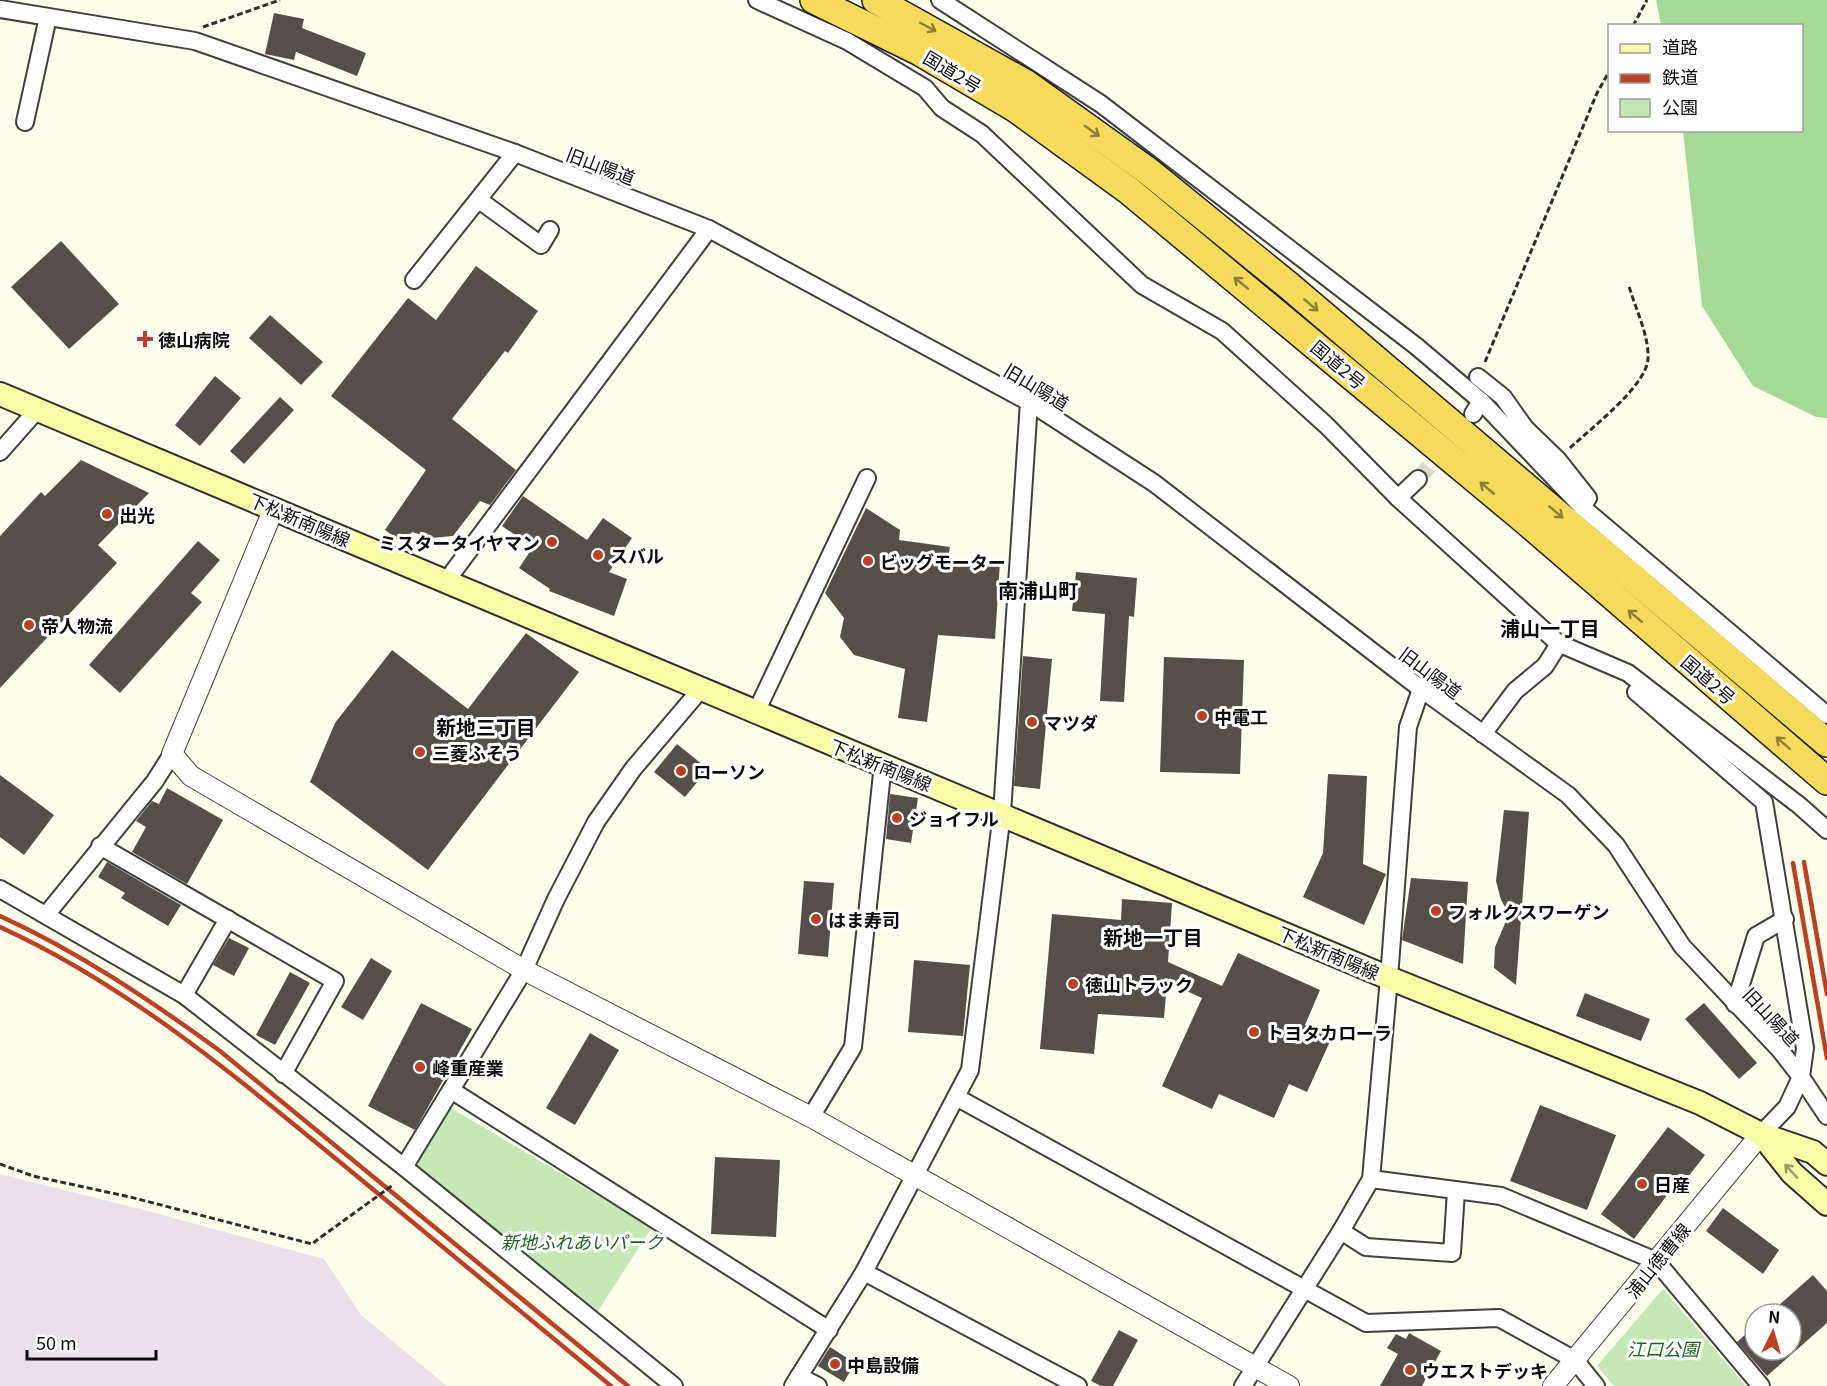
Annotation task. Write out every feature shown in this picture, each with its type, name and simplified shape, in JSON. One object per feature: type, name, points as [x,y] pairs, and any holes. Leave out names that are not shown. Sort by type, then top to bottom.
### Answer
[{"type":"highway","name":"国道2号","points":[[814,0],[920,52],[1015,108],[1128,190],[1518,514],[1827,781]]},
{"type":"highway","name":"国道2号","points":[[876,0],[1025,83],[1148,171],[1288,285],[1827,743]]},
{"type":"main road","name":"下松新南陽線","points":[[0,394],[1002,813],[1389,978],[1700,1103],[1761,1134],[1813,1152],[1827,1164]]},
{"type":"main road","name":"下松新南陽線","points":[[1761,1134],[1792,1173],[1827,1204]]},
{"type":"street","points":[[757,0],[847,41],[925,88],[942,108],[982,134],[1142,285],[1222,331],[1326,425],[1398,498],[1559,644],[1628,673],[1800,806],[1827,830]]},
{"type":"street","points":[[940,0],[1101,104],[1416,346],[1477,408],[1582,507],[1827,715]]},
{"type":"street","name":"旧山陽道","points":[[0,9],[195,41],[515,153],[710,229],[1029,402],[1154,483],[1421,689],[1568,795],[1616,845],[1682,946],[1780,1050],[1827,1116]]},
{"type":"street","points":[[25,122],[48,17]]},
{"type":"street","points":[[414,280],[515,153]]},
{"type":"street","points":[[479,200],[541,245],[550,230]]},
{"type":"street","points":[[447,580],[710,229]]},
{"type":"street","points":[[1271,307],[1306,263]]},
{"type":"street","points":[[1478,377],[1503,397],[1525,428],[1558,460],[1588,498],[1582,507]]},
{"type":"street","points":[[818,1386],[796,1381],[864,1272],[970,1070],[1002,813],[1029,402]]},
{"type":"street","points":[[0,452],[38,409]]},
{"type":"street","points":[[756,712],[867,478]]},
{"type":"street","points":[[1398,498],[1418,479]]},
{"type":"street","points":[[46,915],[154,781],[171,754],[274,508]]},
{"type":"street","points":[[1483,734],[1515,691],[1545,666],[1559,644]]},
{"type":"street","points":[[1628,673],[1626,683],[1764,802],[1805,1048],[1801,1077],[1787,1107],[1761,1134]]},
{"type":"street","points":[[404,1167],[524,970],[556,899],[596,822],[633,769],[701,689]]},
{"type":"street","points":[[1243,1386],[1341,1231],[1371,1179],[1408,727],[1421,689]]},
{"type":"street","points":[[171,754],[190,776],[524,970],[811,1117],[1289,1386]]},
{"type":"street","points":[[811,1117],[853,1047],[883,764]]},
{"type":"street","points":[[100,846],[336,981],[283,1074]]},
{"type":"street","points":[[0,889],[184,995],[404,1167],[674,1386]]},
{"type":"street","points":[[184,995],[228,919]]},
{"type":"street","points":[[1735,1004],[1756,936],[1785,919]]},
{"type":"street","points":[[451,1089],[829,1330]]},
{"type":"street","points":[[956,1097],[1366,1323],[1499,1318],[1575,1360],[1596,1386]]},
{"type":"street","name":"浦山徳曹線","points":[[1553,1386],[1761,1134]]},
{"type":"street","points":[[1371,1179],[1501,1196],[1656,1261],[1761,1386]]},
{"type":"street","points":[[1341,1231],[1366,1248],[1452,1253],[1456,1191]]},
{"type":"street","points":[[864,1272],[1078,1386]]},
{"type":"path","points":[[195,41],[200,30],[206,26],[280,0]]},
{"type":"path","points":[[1635,24],[1647,0]]},
{"type":"path","points":[[1478,377],[1502,326],[1597,93],[1608,74]]},
{"type":"path","points":[[1558,460],[1627,394],[1646,369],[1649,361],[1648,349],[1629,286]]},
{"type":"path","points":[[0,1164],[33,1176],[130,1197],[312,1244],[393,1185]]},
{"type":"shaded area","points":[[0,1174],[324,1259],[361,1315],[447,1386],[0,1386]]},
{"type":"green space","points":[[1656,0],[1827,0],[1827,418],[1816,417],[1753,386],[1702,306],[1683,132],[1803,132],[1803,24],[1661,24]]},
{"type":"green space","name":"新地ふれあいパーク","points":[[449,1107],[652,1227],[596,1314],[414,1167]]},
{"type":"green space","name":"江口公園","points":[[1663,1289],[1746,1386],[1614,1386],[1597,1366]]},
{"type":"building","points":[[274,13],[304,19],[302,28],[366,53],[357,76],[296,52],[294,60],[265,54]]},
{"type":"building","points":[[61,241],[119,304],[69,349],[11,287]]},
{"type":"building","points":[[476,266],[538,311],[508,353],[505,351],[452,419],[516,470],[490,505],[480,501],[453,536],[432,538],[412,532],[404,544],[385,530],[426,470],[331,396],[408,298],[436,320]]},
{"type":"building","points":[[270,315],[323,362],[301,385],[249,338]]},
{"type":"building","points":[[215,376],[241,398],[200,446],[175,425]]},
{"type":"building","points":[[280,397],[294,410],[244,464],[230,451]]},
{"type":"building","name":"帝人物流","points":[[81,460],[149,493],[98,545],[117,563],[0,688],[0,536],[41,492],[45,496]]},
{"type":"building","points":[[523,496],[587,540],[603,518],[632,538],[609,572],[627,579],[614,616],[549,591],[550,589],[519,568],[533,547],[502,526]]},
{"type":"building","points":[[866,508],[900,530],[899,540],[950,547],[948,558],[1000,562],[995,639],[938,635],[927,722],[898,718],[905,669],[854,655],[840,637],[844,618],[825,593]]},
{"type":"building","points":[[198,541],[220,560],[191,593],[202,602],[120,693],[89,665]]},
{"type":"building","points":[[1076,572],[1137,578],[1134,617],[1129,616],[1124,702],[1100,701],[1105,614],[1072,611]]},
{"type":"building","name":"三菱ふそう","points":[[526,633],[579,672],[428,870],[310,782],[335,723],[392,650],[468,709]]},
{"type":"building","name":"マツダ","points":[[1023,656],[1052,659],[1040,789],[1014,786]]},
{"type":"building","name":"中電工","points":[[1164,657],[1244,660],[1240,774],[1160,772]]},
{"type":"building","name":"ローソン","points":[[677,744],[708,769],[685,797],[654,772]]},
{"type":"building","points":[[1328,774],[1367,776],[1363,864],[1386,874],[1364,925],[1303,897],[1323,853]]},
{"type":"building","points":[[0,775],[54,815],[24,855],[0,837]]},
{"type":"building","points":[[167,788],[223,820],[187,884],[132,852],[146,827],[136,821],[152,801],[159,804]]},
{"type":"building","name":"ジョイフル","points":[[890,794],[918,798],[911,843],[886,839]]},
{"type":"building","points":[[1504,810],[1529,812],[1516,985],[1494,968],[1495,947],[1509,914],[1501,900],[1496,881]]},
{"type":"building","points":[[107,862],[181,905],[168,926],[121,898],[125,893],[98,877]]},
{"type":"building","name":"フォルクスワーゲン","points":[[1411,878],[1468,882],[1463,964],[1402,940]]},
{"type":"building","name":"はま寿司","points":[[804,881],[834,883],[828,957],[798,954]]},
{"type":"building","points":[[1122,899],[1172,903],[1168,962],[1222,986],[1238,953],[1320,990],[1305,1025],[1332,1037],[1307,1092],[1289,1084],[1274,1118],[1219,1094],[1212,1109],[1162,1086],[1202,998],[1167,982],[1164,1018],[1098,1014],[1094,1054],[1040,1049],[1052,914],[1121,920]]},
{"type":"building","points":[[229,938],[249,948],[234,976],[213,965]]},
{"type":"building","points":[[371,958],[392,971],[363,1020],[341,1007]]},
{"type":"building","points":[[914,960],[970,965],[963,1036],[908,1032]]},
{"type":"building","points":[[290,972],[310,983],[275,1045],[256,1035]]},
{"type":"building","points":[[1585,993],[1650,1019],[1641,1041],[1576,1016]]},
{"type":"building","name":"峰重産業","points":[[421,1003],[472,1029],[415,1130],[368,1106]]},
{"type":"building","points":[[1704,1003],[1757,1063],[1739,1079],[1685,1019]]},
{"type":"building","points":[[590,1033],[619,1050],[575,1125],[546,1108]]},
{"type":"building","points":[[1540,1105],[1616,1135],[1587,1210],[1510,1181]]},
{"type":"building","name":"日産","points":[[1668,1127],[1705,1155],[1678,1190],[1674,1186],[1634,1239],[1601,1214]]},
{"type":"building","points":[[715,1157],[780,1160],[776,1237],[711,1234]]},
{"type":"building","points":[[1723,1208],[1779,1250],[1763,1274],[1706,1231]]},
{"type":"building","points":[[1813,1275],[1827,1291],[1827,1323],[1803,1344],[1803,1302],[1783,1302]]},
{"type":"building","points":[[1119,1330],[1138,1340],[1113,1386],[1101,1386],[1091,1381]]},
{"type":"building","name":"ウエストデッキ","points":[[1409,1333],[1441,1351],[1422,1386],[1380,1386],[1398,1354],[1387,1348],[1396,1334],[1406,1339]]},
{"type":"building","points":[[1743,1337],[1743,1349],[1737,1342]]},
{"type":"building","name":"中島設備","points":[[830,1347],[855,1363],[844,1382],[818,1366]]},
{"type":"building","points":[[1755,1362],[1783,1362],[1767,1376]]},
{"type":"tunnel","points":[[1418,479],[1447,445]]},
{"type":"railway","points":[[1804,862],[1827,994]]},
{"type":"railway","points":[[1793,863],[1827,1058]]},
{"type":"railway","points":[[0,916],[86,961],[167,1013],[220,1051],[628,1386]]},
{"type":"railway","points":[[0,927],[90,975],[175,1031],[295,1125],[611,1386]]},
{"type":"place","name":"徳山病院","points":[[145,339]]},
{"type":"place","name":"出光","points":[[107,514]]},
{"type":"place","name":"ミスタータイヤマン","points":[[552,542]]},
{"type":"place","name":"スバル","points":[[598,555]]},
{"type":"place","name":"ビッグモーター","points":[[868,561]]},
{"type":"place","name":"帝人物流","points":[[29,625]]},
{"type":"place","name":"中電工","points":[[1202,716]]},
{"type":"place","name":"マツダ","points":[[1032,722]]},
{"type":"place","name":"三菱ふそう","points":[[420,752]]},
{"type":"place","name":"ローソン","points":[[681,771]]},
{"type":"place","name":"ジョイフル","points":[[897,818]]},
{"type":"place","name":"フォルクスワーゲン","points":[[1436,911]]},
{"type":"place","name":"はま寿司","points":[[816,919]]},
{"type":"place","name":"徳山トラック","points":[[1073,984]]},
{"type":"place","name":"トヨタカローラ","points":[[1254,1032]]},
{"type":"place","name":"峰重産業","points":[[420,1067]]},
{"type":"place","name":"日産","points":[[1642,1184]]},
{"type":"place","name":"中島設備","points":[[835,1364]]},
{"type":"place","name":"ウエストデッキ","points":[[1410,1370]]},
{"type":"district","name":"南浦山町","points":[[1038,589]]},
{"type":"district","name":"浦山一丁目","points":[[1550,627]]},
{"type":"district","name":"新地三丁目","points":[[486,726]]},
{"type":"district","name":"新地一丁目","points":[[1153,936]]}]
